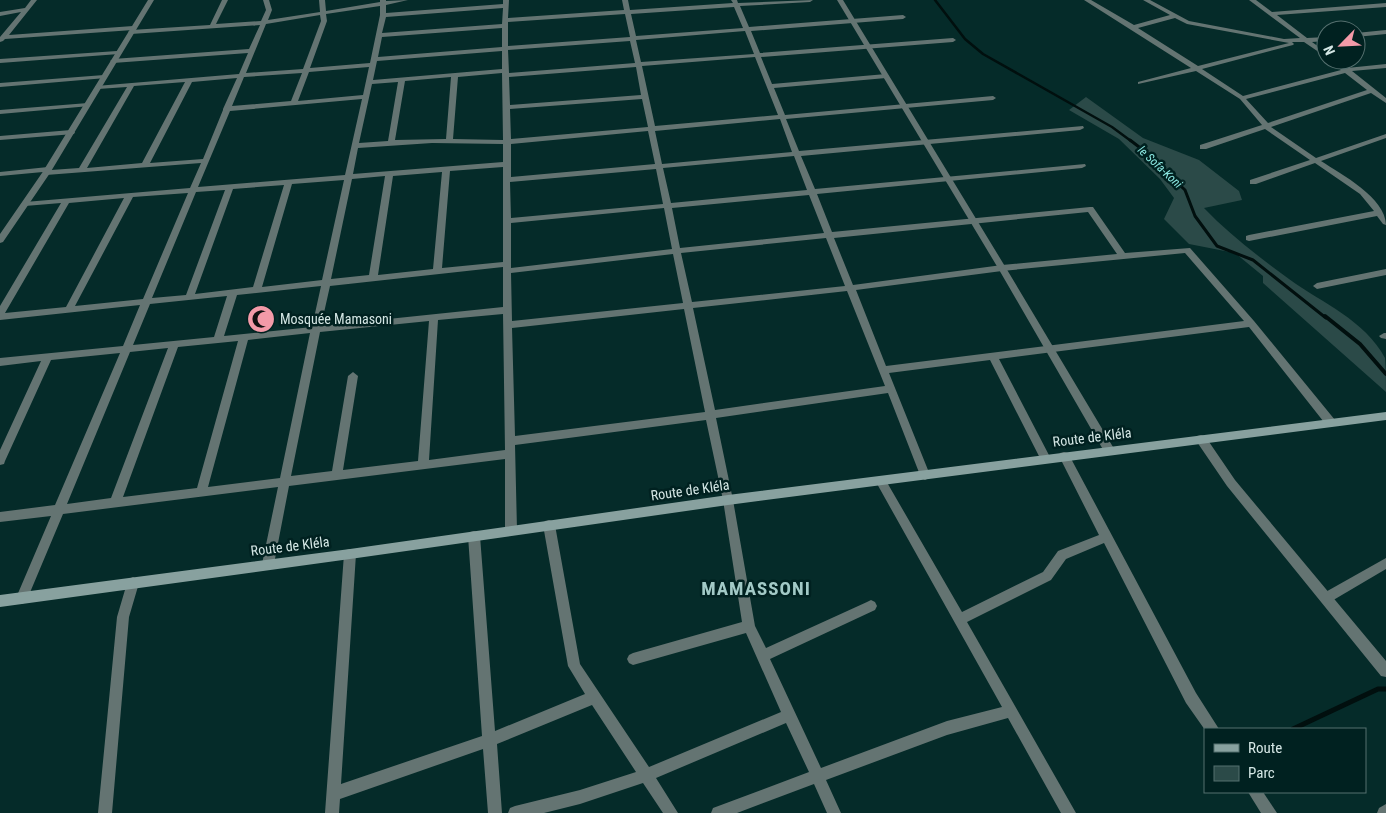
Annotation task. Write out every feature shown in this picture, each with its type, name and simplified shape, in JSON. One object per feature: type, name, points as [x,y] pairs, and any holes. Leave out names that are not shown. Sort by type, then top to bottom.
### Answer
[{"type":"main road","name":"Route de Kléla","points":[[0,601],[350,554],[728,500],[881,482],[1046,458],[1386,416]]},
{"type":"street","points":[[2,39],[34,0]]},
{"type":"street","points":[[0,240],[47,172],[151,0]]},
{"type":"street","points":[[212,27],[225,0]]},
{"type":"street","points":[[22,598],[250,51],[269,10],[266,0]]},
{"type":"street","points":[[294,103],[324,21],[322,0]]},
{"type":"street","points":[[2,39],[262,23],[405,0]]},
{"type":"street","points":[[625,0],[650,129],[728,500],[749,626],[834,813]]},
{"type":"street","points":[[379,35],[735,2],[810,0]]},
{"type":"street","points":[[840,0],[1002,268],[1109,450]]},
{"type":"street","points":[[1087,0],[1133,27],[1242,98],[1267,126],[1363,192],[1386,222]]},
{"type":"street","points":[[1146,0],[1186,22],[1284,41],[1316,39]]},
{"type":"street","points":[[1252,0],[1316,47]]},
{"type":"street","points":[[268,564],[379,35],[384,2]]},
{"type":"street","points":[[735,2],[748,29],[831,236],[925,476]]},
{"type":"street","points":[[383,15],[506,3],[504,48],[508,142],[506,310],[508,325],[511,530]]},
{"type":"street","points":[[1272,14],[1386,5]]},
{"type":"street","points":[[0,14],[27,8]]},
{"type":"street","points":[[1133,27],[1175,16]]},
{"type":"street","points":[[98,87],[306,70],[504,48],[903,17]]},
{"type":"street","points":[[1366,35],[1386,32]]},
{"type":"street","points":[[369,82],[455,75],[637,65],[954,40]]},
{"type":"street","points":[[1140,82],[1307,40]]},
{"type":"street","points":[[113,61],[250,51]]},
{"type":"street","points":[[0,61],[118,53]]},
{"type":"street","points":[[1366,68],[1386,66]]},
{"type":"street","points":[[1242,98],[1347,70],[1386,101]]},
{"type":"street","points":[[449,140],[455,75]]},
{"type":"street","points":[[770,86],[886,76]]},
{"type":"street","points":[[0,85],[104,77]]},
{"type":"street","points":[[146,165],[188,80]]},
{"type":"street","points":[[391,142],[402,80]]},
{"type":"street","points":[[82,170],[132,84]]},
{"type":"street","points":[[1203,146],[1373,90]]},
{"type":"street","points":[[226,109],[366,97]]},
{"type":"street","points":[[506,107],[644,97]]},
{"type":"street","points":[[356,146],[391,142],[449,140],[508,142],[993,98]]},
{"type":"street","points":[[0,112],[88,104]]},
{"type":"street","points":[[507,180],[797,152],[1080,128]]},
{"type":"street","points":[[0,138],[71,132]]},
{"type":"street","points":[[1253,182],[1386,136]]},
{"type":"street","points":[[0,174],[204,161]]},
{"type":"street","points":[[25,204],[507,164]]},
{"type":"street","points":[[507,221],[1082,166]]},
{"type":"street","points":[[437,272],[446,170]]},
{"type":"street","points":[[373,278],[389,174]]},
{"type":"street","points":[[257,290],[289,182]]},
{"type":"street","points":[[188,297],[230,187]]},
{"type":"street","points":[[69,309],[130,195]]},
{"type":"street","points":[[0,315],[66,201]]},
{"type":"street","points":[[0,315],[145,302],[327,282],[831,236],[1090,208],[1123,256]]},
{"type":"street","points":[[1249,238],[1380,213]]},
{"type":"street","points":[[508,325],[851,288],[1002,268],[1187,250],[1251,323],[1331,423]]},
{"type":"street","points":[[1317,286],[1386,272]]},
{"type":"street","points":[[218,339],[233,293]]},
{"type":"street","points":[[0,362],[316,328],[506,310]]},
{"type":"street","points":[[423,464],[434,317]]},
{"type":"street","points":[[884,370],[1251,323]]},
{"type":"street","points":[[200,493],[244,336]]},
{"type":"street","points":[[115,503],[175,343]]},
{"type":"street","points":[[992,355],[1046,458]]},
{"type":"street","points":[[0,461],[48,357]]},
{"type":"street","points":[[337,476],[353,376]]},
{"type":"street","points":[[510,441],[892,389]]},
{"type":"street","points":[[1201,439],[1231,483],[1386,671]]},
{"type":"street","points":[[0,518],[510,454]]},
{"type":"street","points":[[1064,456],[1190,698],[1211,728]]},
{"type":"street","points":[[881,482],[1069,813]]},
{"type":"street","points":[[549,525],[574,666],[671,813]]},
{"type":"street","points":[[474,536],[488,741],[495,813]]},
{"type":"street","points":[[959,620],[1047,576],[1062,554],[1107,537]]},
{"type":"street","points":[[332,813],[350,554]]},
{"type":"street","points":[[1326,598],[1386,564]]},
{"type":"street","points":[[105,813],[123,617],[133,583]]},
{"type":"street","points":[[763,656],[871,606]]},
{"type":"street","points":[[633,659],[749,626]]},
{"type":"street","points":[[333,794],[488,741],[595,697]]},
{"type":"street","points":[[718,813],[947,728],[1011,711]]},
{"type":"street","points":[[515,813],[580,797],[646,775],[790,716]]},
{"type":"street","points":[[1256,793],[1270,813]]},
{"type":"green space","points":[[1086,97],[1143,138],[1199,160],[1239,191],[1242,200],[1204,208],[1234,237],[1289,279],[1342,313],[1366,333],[1385,358],[1386,392],[1263,283],[1263,276],[1235,253],[1189,244],[1164,219],[1174,198],[1160,179],[1119,139],[1069,110]]},
{"type":"waterway","name":"le Sofa-Koni","points":[[935,0],[965,39],[983,54],[1112,127],[1131,141]]},
{"type":"waterway","name":"le Sofa-Koni","points":[[1130,140],[1185,190],[1195,216],[1217,246],[1253,260],[1326,318]]},
{"type":"waterway","name":"le Sofa-Koni","points":[[1325,316],[1360,344],[1386,374]]},
{"type":"waterway","points":[[1295,728],[1378,689],[1386,689]]},
{"type":"place","name":"Mosquée Mamasoni","points":[[261,319]]},
{"type":"district","name":"MAMASSONI","points":[[756,588]]}]
